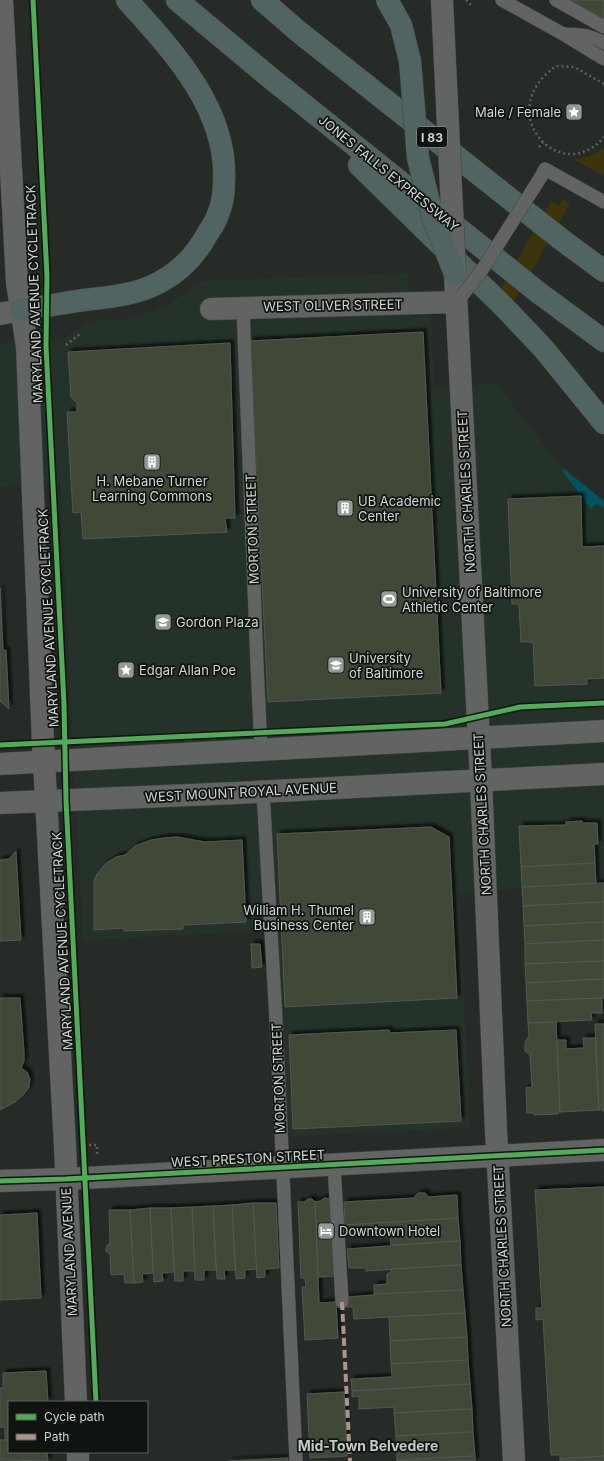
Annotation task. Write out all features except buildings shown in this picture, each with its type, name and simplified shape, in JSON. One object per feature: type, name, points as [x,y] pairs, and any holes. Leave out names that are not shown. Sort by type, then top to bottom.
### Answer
[{"type":"highway","points":[[21,310],[109,298],[136,291],[161,282],[191,258],[218,217],[224,196],[225,170],[215,126],[206,104],[189,75],[163,40],[127,0]]},
{"type":"highway","name":"JONES FALLS EXPRESSWAY","points":[[177,0],[268,76],[539,293],[604,341]]},
{"type":"highway","name":"I 83","points":[[262,0],[331,57],[604,272]]},
{"type":"highway","points":[[387,0],[401,25],[410,60],[418,158],[433,218],[457,291]]},
{"type":"highway","points":[[268,76],[504,307],[543,348],[604,423]]},
{"type":"main road","name":"MARYLAND AVENUE","points":[[2,0],[17,282],[27,346],[44,762],[76,1401]]},
{"type":"main road","name":"NORTH CHARLES STREET","points":[[442,0],[481,780],[497,1156],[514,1461]]},
{"type":"main road","name":"WEST OLIVER STREET","points":[[211,309],[243,308],[457,291]]},
{"type":"main road","points":[[0,314],[21,310]]},
{"type":"main road","points":[[0,764],[604,731]]},
{"type":"main road","name":"WEST MOUNT ROYAL AVENUE","points":[[0,803],[604,774]]},
{"type":"main road","name":"WEST PRESTON STREET","points":[[0,1181],[66,1179],[604,1150]]},
{"type":"lane","points":[[502,0],[604,59]]},
{"type":"lane","points":[[556,0],[604,27]]},
{"type":"lane","points":[[563,34],[584,35],[593,37],[604,43]]},
{"type":"lane","points":[[457,291],[482,270],[545,169],[604,202]]},
{"type":"lane","name":"MORTON STREET","points":[[243,308],[261,750]]},
{"type":"lane","name":"MORTON STREET","points":[[263,791],[276,1020],[296,1461]]},
{"type":"lane","points":[[334,1164],[342,1302]]},
{"type":"path","points":[[465,0],[471,5]]},
{"type":"path","points":[[587,73],[574,67],[556,66],[544,76],[535,88],[530,102],[531,125],[535,133],[543,142],[553,149],[566,154],[579,153],[592,147],[604,137]]},
{"type":"path","points":[[593,77],[604,84]]},
{"type":"path","points":[[539,147],[543,142]]},
{"type":"path","points":[[66,345],[80,334]]},
{"type":"path","points":[[89,1145],[97,1145],[97,1154]]},
{"type":"shaded area","points":[[604,148],[604,176],[573,159],[589,156]]},
{"type":"shaded area","points":[[563,199],[570,204],[502,322],[499,291],[551,201],[559,205]]},
{"type":"shaded area","name":"University of Baltimore","points":[[408,273],[411,317],[431,317],[434,386],[497,384],[559,464],[604,501],[604,884],[459,892],[470,1128],[277,1137],[267,931],[83,940],[60,485],[0,487],[0,344],[63,340],[68,334],[84,325],[99,320],[125,319],[150,312],[172,302],[202,281]]},
{"type":"water","points":[[563,468],[604,501],[604,508],[597,504],[591,509],[563,472]]},
{"type":"marked path","points":[[342,1302],[350,1461]]},
{"type":"cycle path","name":"MARYLAND AVENUE CYCLETRACK","points":[[33,0],[47,276],[46,346],[64,704],[66,800],[96,1401]]},
{"type":"cycle path","points":[[0,745],[445,724],[520,707],[604,703]]},
{"type":"cycle path","points":[[0,1181],[66,1179],[604,1150]]},
{"type":"place","name":"Male / Female","points":[[574,112]]},
{"type":"place","name":"H. Mebane Turner Learning Commons","points":[[152,462]]},
{"type":"place","name":"UB Academic Center","points":[[345,508]]},
{"type":"place","name":"University of Baltimore Athletic Center","points":[[389,599]]},
{"type":"place","name":"Gordon Plaza","points":[[163,622]]},
{"type":"place","name":"University of Baltimore","points":[[336,665]]},
{"type":"place","name":"Edgar Allan Poe","points":[[126,670]]},
{"type":"place","name":"William H. Thumel Business Center","points":[[367,917]]},
{"type":"place","name":"Downtown Hotel","points":[[326,1231]]},
{"type":"district","name":"Mid-Town Belvedere","points":[[368,1445]]}]
